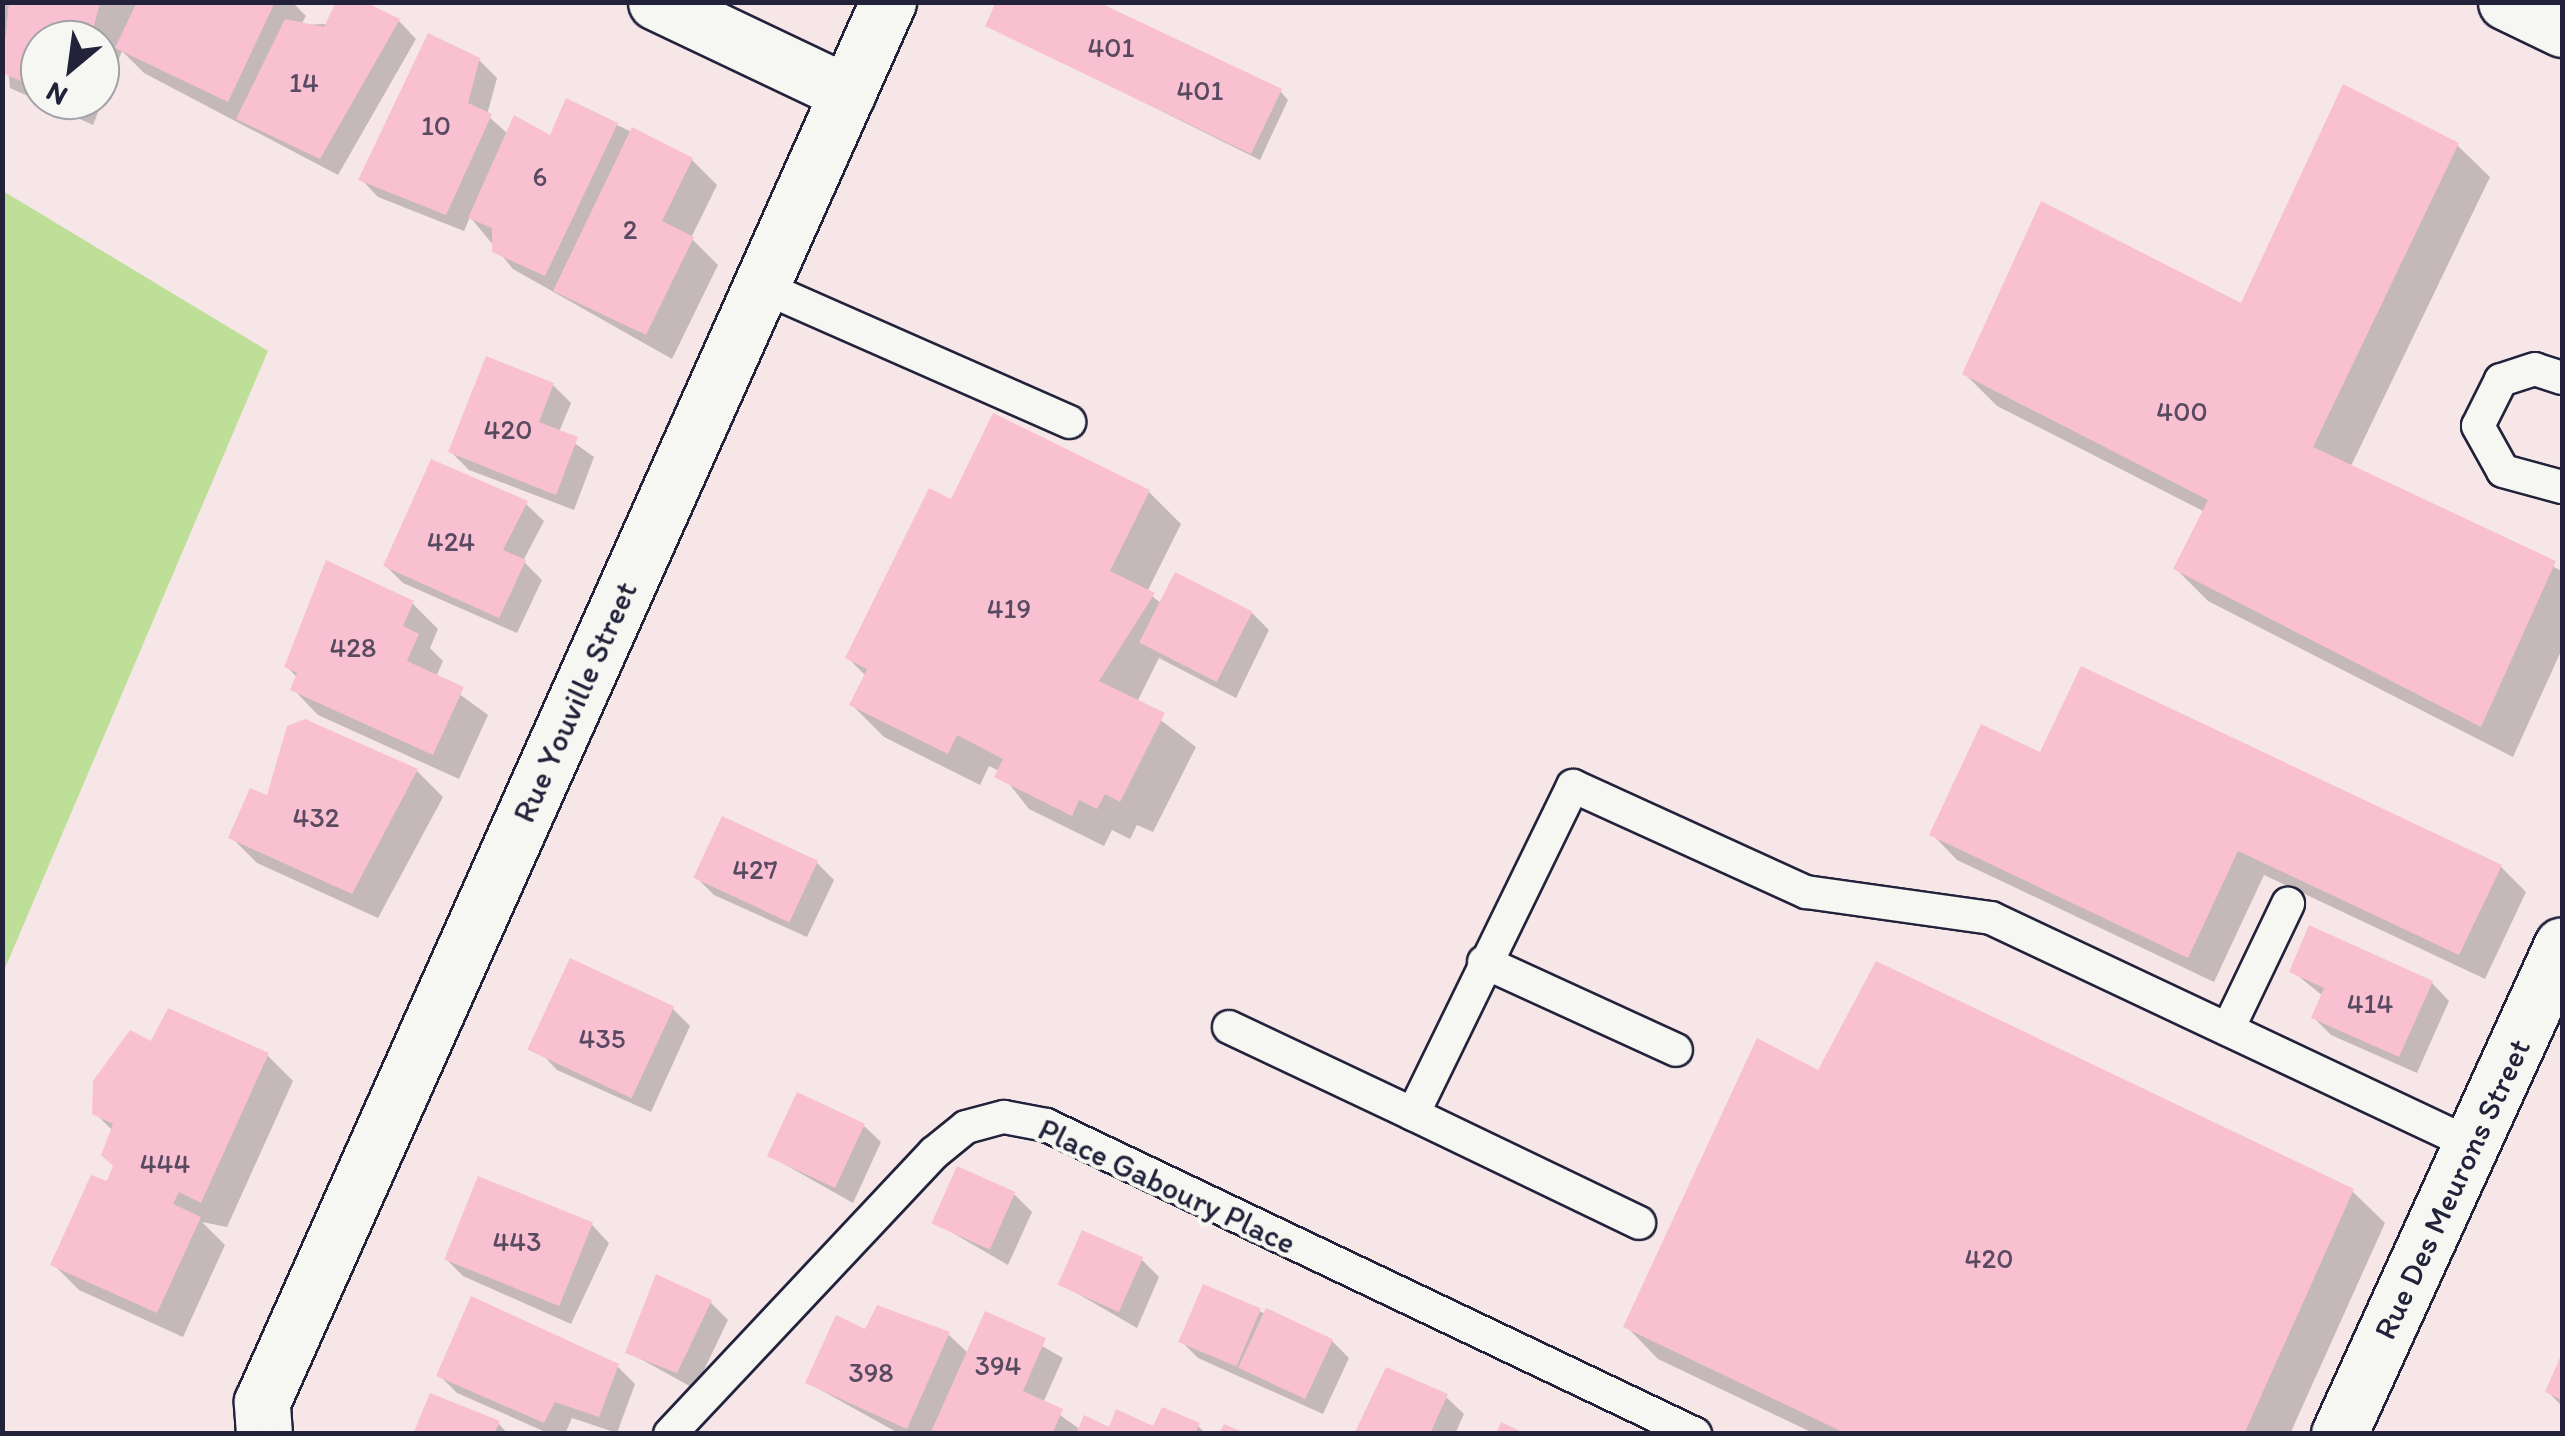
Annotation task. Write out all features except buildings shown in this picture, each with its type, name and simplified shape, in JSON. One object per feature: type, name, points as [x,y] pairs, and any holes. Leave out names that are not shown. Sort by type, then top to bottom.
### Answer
[{"type":"street","points":[[656,2],[848,93]]},
{"type":"street","name":"Rue Youville Street","points":[[249,1423],[888,2]]},
{"type":"street","points":[[2506,2],[2562,29]]},
{"type":"street","name":"Rue Des Meurons Street","points":[[2340,1434],[2562,945]]},
{"type":"lane","points":[[761,286],[1069,422]]},
{"type":"lane","points":[[2562,378],[2535,369],[2501,380],[2478,426],[2503,471],[2562,489]]},
{"type":"lane","points":[[1413,1114],[1572,786],[1806,892],[1991,918],[2473,1145]]},
{"type":"lane","points":[[2228,1029],[2288,904]]},
{"type":"lane","points":[[1484,962],[1676,1050]]},
{"type":"lane","points":[[1229,1027],[1639,1223]]},
{"type":"lane","name":"Place Gaboury Place","points":[[670,1434],[934,1152],[966,1127],[1004,1116],[1046,1126],[1695,1434]]},
{"type":"green space","points":[[3,191],[268,351],[3,973]]}]
